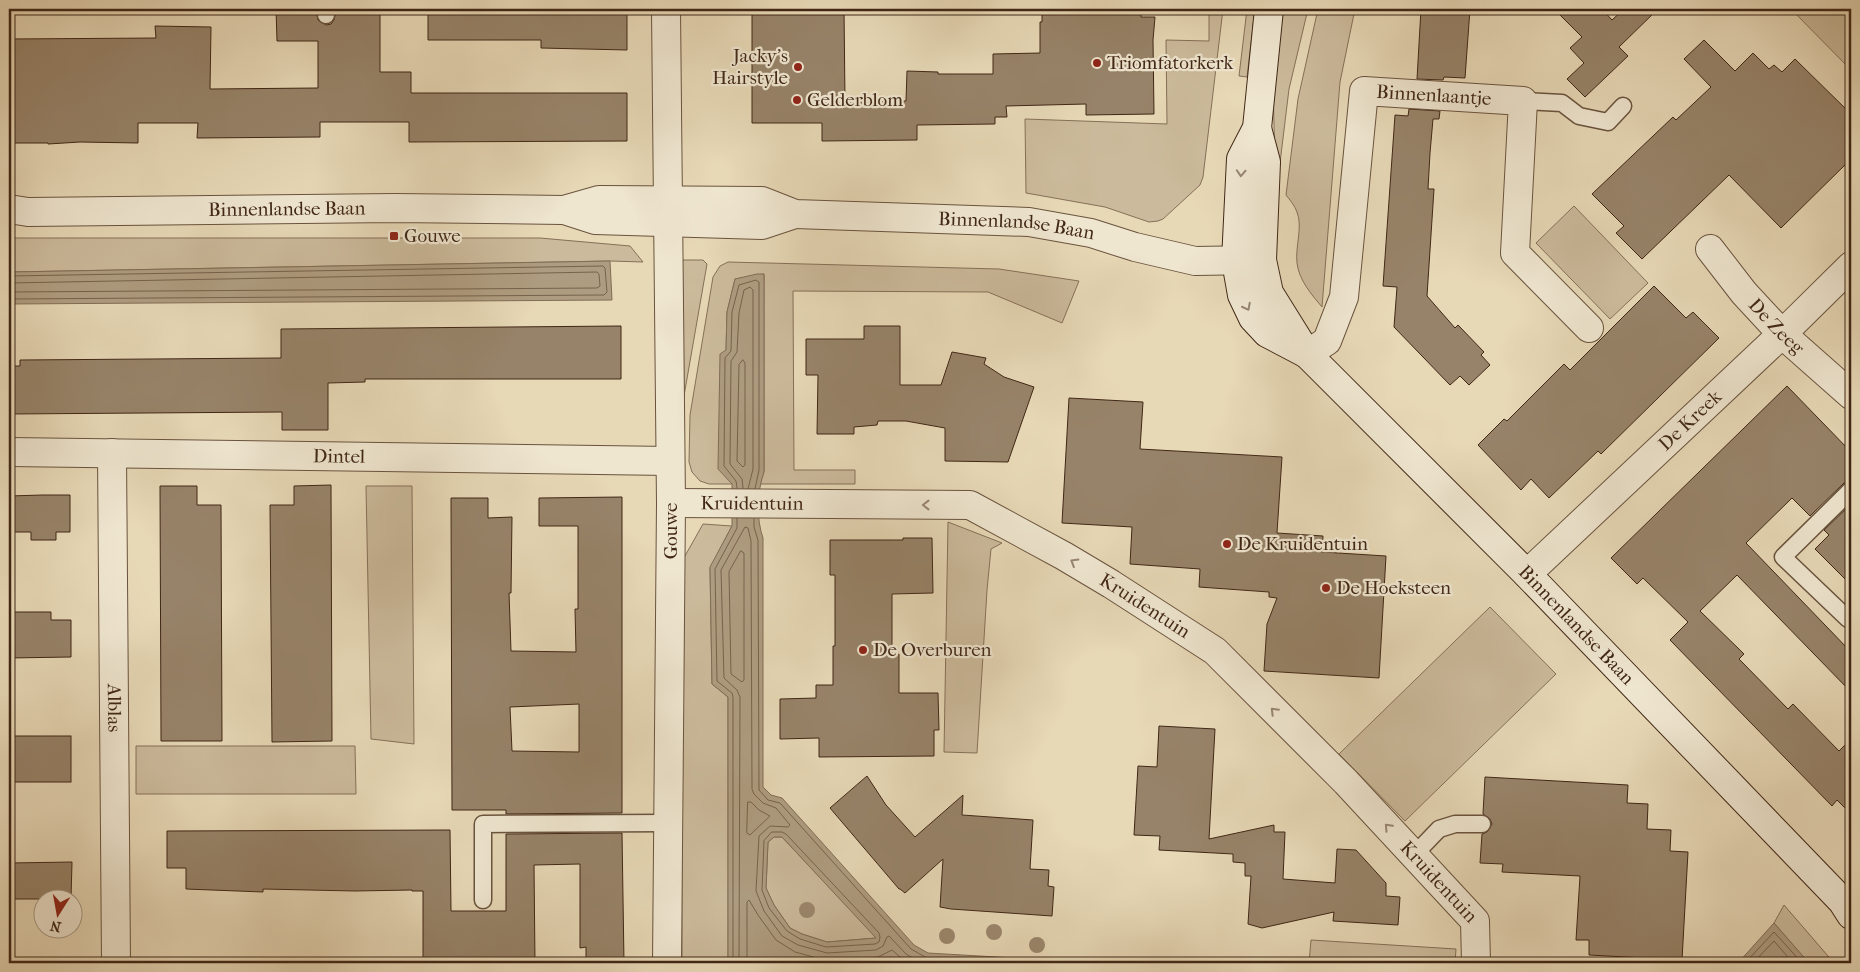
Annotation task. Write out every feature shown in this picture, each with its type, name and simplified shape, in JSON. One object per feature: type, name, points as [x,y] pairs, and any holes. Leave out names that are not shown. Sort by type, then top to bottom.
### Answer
[{"type":"street","name":"Gouwe","points":[[666,9],[671,503],[668,963]]},
{"type":"street","points":[[1249,260],[1241,159],[1257,128],[1269,9]]},
{"type":"street","name":"Binnenlaantje","points":[[1306,354],[1327,341],[1344,296],[1364,91],[1523,101]]},
{"type":"street","points":[[1523,101],[1515,253],[1589,328]]},
{"type":"street","name":"Binnenlandse Baan","points":[[9,209],[28,212],[395,208],[564,210],[595,220],[668,211],[762,225],[795,214],[1029,222],[1091,233],[1135,247],[1195,261],[1249,260],[1242,296],[1253,318],[1266,333],[1306,354],[1527,574],[1848,907]]},
{"type":"street","name":"De Zeeg","points":[[1710,249],[1744,293],[1782,334],[1851,395]]},
{"type":"street","name":"De Kreek","points":[[1527,574],[1782,334],[1851,266]]},
{"type":"street","name":"Dintel","points":[[9,452],[670,461]]},
{"type":"street","name":"Alblas","points":[[112,453],[116,963]]},
{"type":"street","name":"Kruidentuin","points":[[671,503],[970,505],[1064,556],[1216,652],[1346,782],[1476,921],[1476,963]]},
{"type":"lane","points":[[1523,101],[1562,103],[1579,116],[1608,122],[1623,106]]},
{"type":"lane","points":[[1848,619],[1783,558],[1851,490]]},
{"type":"lane","points":[[483,900],[483,824],[669,823]]},
{"type":"lane","points":[[1414,856],[1439,829],[1455,824],[1482,824]]},
{"type":"shaded area","points":[[1209,9],[1223,9],[1203,177],[1200,185],[1163,219],[1149,222],[1105,207],[1026,193],[1025,119],[1167,124],[1166,40],[1209,41]]},
{"type":"shaded area","points":[[1247,9],[1255,9],[1247,77],[1239,76]]},
{"type":"shaded area","points":[[1282,9],[1308,9],[1289,89],[1279,171],[1275,164],[1273,86]]},
{"type":"shaded area","points":[[1318,9],[1355,9],[1340,82],[1322,307],[1306,286],[1298,269],[1299,218],[1286,195],[1298,99]]},
{"type":"shaded area","points":[[1791,9],[1851,9],[1851,70]]},
{"type":"shaded area","points":[[1574,206],[1648,283],[1610,319],[1536,243]]},
{"type":"shaded area","points":[[9,238],[540,238],[630,246],[643,262],[610,261],[9,272]]},
{"type":"shaded area","points":[[683,260],[703,260],[707,264],[681,413],[680,270]]},
{"type":"shaded area","points":[[728,262],[999,269],[1079,281],[1062,323],[988,292],[793,291],[794,470],[855,470],[855,484],[760,484],[764,471],[764,274],[735,279],[727,312],[726,350],[732,484],[709,484],[700,481],[692,472],[689,462],[690,415],[713,277],[720,266]]},
{"type":"shaded area","points":[[366,486],[412,486],[414,744],[371,739]]},
{"type":"shaded area","points":[[948,522],[1002,543],[991,549],[977,753],[944,752]]},
{"type":"shaded area","points":[[703,524],[732,526],[710,568],[712,684],[728,697],[728,963],[682,963],[681,563]]},
{"type":"shaded area","points":[[1490,607],[1556,674],[1405,821],[1339,754]]},
{"type":"shaded area","points":[[136,746],[355,746],[356,794],[136,794]]},
{"type":"shaded area","points":[[774,837],[782,837],[877,938],[827,942],[790,928],[774,905],[766,888],[768,842]]},
{"type":"shaded area","points":[[1784,905],[1834,963],[1809,963],[1804,958],[1774,923]]},
{"type":"shaded area","points":[[1311,940],[1456,949],[1455,963],[1309,963]]},
{"type":"water","points":[[610,261],[612,300],[9,304],[9,272]]},
{"type":"water","points":[[764,274],[764,472],[758,505],[759,522],[763,538],[763,787],[771,795],[782,798],[914,945],[928,953],[1099,963],[728,963],[728,697],[712,684],[710,567],[732,526],[732,484],[718,469],[720,354],[726,350],[727,312],[735,279]],"holes":[[[774,837],[782,837],[876,938],[827,942],[790,928],[774,905],[766,888],[768,842]]]},
{"type":"water","points":[[1774,923],[1809,963],[1738,963]]},
{"type":"building","points":[[276,9],[316,9],[318,20],[326,25],[331,24],[334,20],[336,9],[380,9],[380,72],[411,72],[411,93],[627,93],[627,141],[409,142],[409,122],[320,122],[320,137],[197,138],[198,123],[138,123],[138,143],[9,143],[9,39],[156,38],[155,26],[211,27],[210,89],[318,88],[318,41],[277,41]]},
{"type":"building","points":[[428,9],[627,9],[627,50],[541,48],[541,40],[428,40]]},
{"type":"building","points":[[752,9],[844,9],[845,102],[869,102],[906,101],[907,71],[938,72],[938,74],[993,74],[993,54],[1040,53],[1042,9],[1141,9],[1141,17],[1155,17],[1153,40],[1154,114],[1086,115],[1086,104],[1006,106],[1007,117],[995,117],[995,124],[917,125],[917,140],[822,141],[822,123],[752,123]]},
{"type":"building","points":[[1421,9],[1470,9],[1465,78],[1444,77],[1443,80],[1417,79]]},
{"type":"building","points":[[1554,9],[1602,9],[1612,20],[1624,9],[1658,9],[1619,47],[1628,56],[1585,97],[1567,79],[1584,63],[1570,48],[1582,37]]},
{"type":"building","points":[[1704,40],[1735,71],[1753,53],[1769,69],[1774,65],[1782,72],[1795,59],[1851,114],[1851,159],[1781,228],[1729,175],[1642,259],[1616,233],[1624,226],[1592,194],[1673,117],[1676,120],[1711,87],[1684,59]]},
{"type":"building","points":[[1409,109],[1440,111],[1439,119],[1433,119],[1430,153],[1428,189],[1434,189],[1427,296],[1455,328],[1458,325],[1484,352],[1481,355],[1490,365],[1469,385],[1460,376],[1450,385],[1394,327],[1397,287],[1383,286],[1395,115],[1408,116]]},
{"type":"building","points":[[1654,286],[1686,318],[1693,312],[1719,338],[1601,454],[1598,451],[1549,498],[1531,479],[1521,490],[1478,445],[1504,419],[1507,421],[1564,364],[1570,370]]},
{"type":"building","points":[[621,326],[621,379],[365,379],[365,382],[328,383],[328,430],[282,430],[282,412],[9,414],[9,366],[20,366],[20,360],[281,358],[281,329]]},
{"type":"building","points":[[864,326],[900,326],[900,385],[941,385],[952,352],[986,358],[984,364],[1004,377],[1034,387],[1008,462],[945,461],[945,428],[906,421],[878,421],[877,425],[854,427],[854,434],[817,434],[818,375],[806,375],[806,339],[864,339]]},
{"type":"building","points":[[1787,386],[1851,452],[1851,480],[1844,483],[1810,516],[1792,498],[1746,543],[1851,652],[1851,692],[1737,575],[1700,611],[1744,654],[1739,659],[1788,709],[1793,704],[1839,751],[1851,739],[1851,814],[1837,800],[1832,806],[1670,640],[1688,622],[1643,578],[1637,584],[1611,558]]},
{"type":"building","name":"De Kruidentuin","points":[[1069,398],[1143,402],[1140,449],[1282,457],[1277,533],[1323,536],[1322,552],[1386,556],[1379,678],[1264,671],[1267,624],[1277,598],[1269,597],[1269,592],[1199,587],[1200,569],[1130,564],[1132,527],[1062,523]]},
{"type":"building","points":[[331,485],[332,741],[272,742],[270,505],[294,505],[294,486]]},
{"type":"building","points":[[160,486],[197,486],[197,505],[221,505],[222,741],[161,741]]},
{"type":"building","points":[[70,495],[70,532],[56,532],[56,540],[31,540],[31,532],[9,532],[9,496]]},
{"type":"building","points":[[622,497],[622,813],[506,814],[506,810],[452,810],[451,498],[488,498],[488,518],[512,517],[511,593],[509,593],[511,651],[576,652],[575,609],[578,609],[578,526],[539,526],[539,498]],"holes":[[[579,704],[579,752],[512,751],[510,707]]]},
{"type":"building","points":[[1851,504],[1851,585],[1815,549],[1829,535],[1824,530]]},
{"type":"building","name":"De Overburen","points":[[903,538],[932,538],[933,593],[892,594],[892,654],[899,654],[899,693],[938,693],[939,730],[934,730],[934,756],[819,757],[819,738],[780,739],[780,699],[816,698],[816,685],[833,685],[835,575],[830,575],[830,540],[903,540]]},
{"type":"building","points":[[9,612],[51,612],[51,620],[71,620],[71,657],[9,658]]},
{"type":"building","points":[[1159,726],[1215,729],[1209,839],[1274,825],[1274,832],[1285,832],[1283,879],[1335,883],[1337,849],[1356,850],[1386,883],[1386,896],[1400,897],[1398,925],[1333,921],[1334,912],[1262,928],[1248,924],[1251,876],[1245,876],[1245,863],[1233,862],[1233,854],[1159,850],[1160,836],[1134,835],[1138,766],[1157,767]]},
{"type":"building","points":[[9,736],[71,736],[71,782],[9,782]]},
{"type":"building","points":[[867,776],[886,805],[915,837],[963,795],[962,815],[1033,820],[1030,869],[1049,870],[1048,886],[1054,887],[1052,916],[940,907],[943,859],[905,893],[899,889],[830,808]]},
{"type":"building","points":[[1485,777],[1628,785],[1627,803],[1648,804],[1647,829],[1671,830],[1670,851],[1688,852],[1682,960],[1589,955],[1589,940],[1576,940],[1580,876],[1502,872],[1503,864],[1480,863],[1482,834],[1487,832],[1492,824],[1490,819],[1483,814]]},
{"type":"building","points":[[450,830],[451,911],[506,911],[506,834],[622,833],[624,963],[586,963],[586,947],[580,948],[580,864],[534,865],[535,963],[423,963],[423,891],[263,889],[263,892],[186,889],[186,868],[167,868],[167,831]]},
{"type":"building","points":[[72,862],[71,890],[32,890],[32,899],[9,899],[9,863]]},
{"type":"place","name":"Triomfatorkerk","points":[[1097,63]]},
{"type":"place","name":"Jacky's Hairstyle","points":[[798,67]]},
{"type":"place","name":"Gelderblom","points":[[797,100]]},
{"type":"place","name":"Gouwe","points":[[394,236]]},
{"type":"place","name":"De Kruidentuin","points":[[1227,544]]},
{"type":"place","name":"De Hoeksteen","points":[[1326,588]]},
{"type":"place","name":"De Overburen","points":[[863,650]]}]
